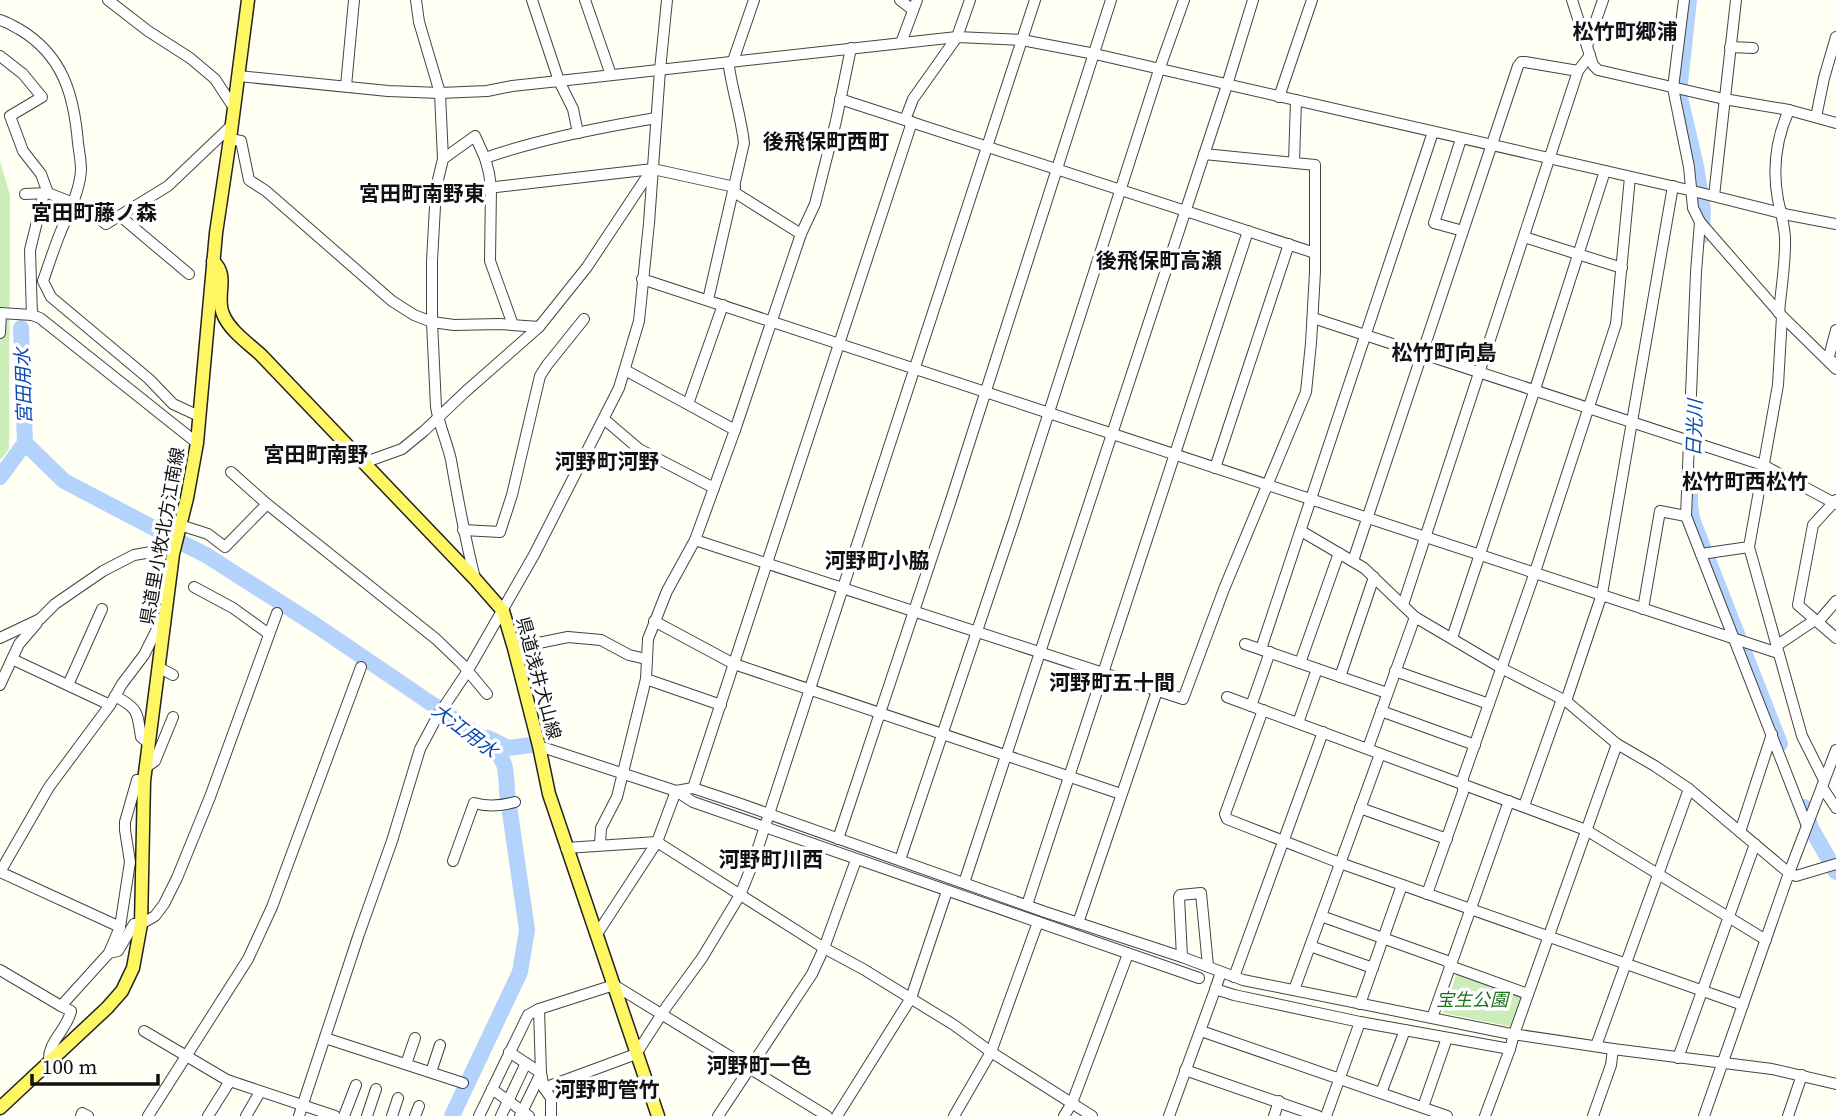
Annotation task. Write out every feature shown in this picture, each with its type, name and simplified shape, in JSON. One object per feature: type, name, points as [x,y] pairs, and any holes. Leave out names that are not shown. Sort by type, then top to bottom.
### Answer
[{"type":"main road","name":"県道里小牧北方江南線","points":[[0,1108],[100,1016],[122,991],[132,968],[141,924],[144,774],[174,548],[197,443],[213,261],[247,0]]},
{"type":"main road","name":"県道浅井犬山線","points":[[213,261],[222,274],[220,305],[229,324],[503,611],[549,794],[658,1116]]},
{"type":"street","points":[[108,0],[215,79],[234,108]]},
{"type":"street","points":[[346,86],[354,0]]},
{"type":"street","points":[[416,0],[419,22],[440,93],[443,159],[435,194],[432,322],[438,418],[450,456],[475,579]]},
{"type":"street","points":[[531,0],[559,81],[573,109],[578,133]]},
{"type":"street","points":[[585,0],[611,75]]},
{"type":"street","points":[[299,1116],[421,749],[437,716],[467,672],[534,555],[604,419],[625,370],[639,321],[667,0]]},
{"type":"street","points":[[708,300],[744,143],[741,117],[734,99],[732,62],[754,0]]},
{"type":"street","points":[[900,0],[915,5],[901,43]]},
{"type":"street","points":[[693,788],[839,344],[909,121],[913,99],[957,37],[970,0]]},
{"type":"street","points":[[544,1088],[636,1054],[702,958],[740,895],[753,863],[1035,0]]},
{"type":"street","points":[[838,839],[1111,0]]},
{"type":"street","points":[[900,860],[1184,0]]},
{"type":"street","points":[[964,883],[1253,0]]},
{"type":"street","points":[[1279,97],[1312,0]]},
{"type":"street","points":[[1572,0],[1593,65],[1598,70],[1724,99],[1789,110],[1836,123]]},
{"type":"street","points":[[1403,605],[1578,71],[1589,51],[1603,0]]},
{"type":"street","points":[[1684,0],[1677,88],[1697,192],[1693,208],[1702,224],[1780,315],[1832,361],[1836,369]]},
{"type":"street","points":[[1714,196],[1736,0]]},
{"type":"street","points":[[0,20],[31,36],[46,50],[63,73],[77,127],[81,170],[73,202],[43,281],[51,297],[149,379],[173,404],[199,416]]},
{"type":"street","points":[[238,76],[387,91],[487,91],[957,37],[1022,40],[1095,54],[1836,224]]},
{"type":"street","points":[[1816,117],[1836,37]]},
{"type":"street","points":[[1730,47],[1753,48]]},
{"type":"street","points":[[600,845],[601,828],[617,797],[646,678],[648,639],[667,591],[695,540],[802,234],[815,204],[851,48]]},
{"type":"street","points":[[0,56],[23,74],[41,97],[10,116],[23,150],[41,174],[46,193],[30,250],[32,315]]},
{"type":"street","points":[[1353,561],[1518,66],[1525,62],[1578,71]]},
{"type":"street","points":[[840,99],[1315,253]]},
{"type":"street","points":[[1294,162],[1296,100]]},
{"type":"street","points":[[1789,110],[1778,138],[1775,179],[1785,240],[1778,385],[1749,547],[1802,736],[1836,808]]},
{"type":"street","points":[[485,158],[578,133],[656,118]]},
{"type":"street","points":[[25,194],[46,193],[73,202],[86,208],[106,224],[168,186],[232,125]]},
{"type":"street","points":[[1251,706],[1311,499],[1433,132]]},
{"type":"street","points":[[443,159],[475,136],[485,158],[491,188],[490,261],[513,325]]},
{"type":"street","points":[[230,139],[241,141],[249,180],[266,191],[392,301],[414,315],[432,322],[454,325],[539,327]]},
{"type":"street","points":[[1461,139],[1434,223],[1463,231]]},
{"type":"street","points":[[695,540],[1183,699],[1224,589],[1306,392],[1315,253],[1315,165],[1204,154]]},
{"type":"street","points":[[435,194],[653,169],[734,189],[802,234]]},
{"type":"street","points":[[363,463],[402,449],[539,327],[587,267],[653,169]]},
{"type":"street","points":[[1452,638],[1605,171]]},
{"type":"street","points":[[1427,894],[1463,792],[1463,778],[1503,668],[1616,324],[1630,177]]},
{"type":"street","points":[[1524,806],[1602,594],[1672,187]]},
{"type":"street","points":[[120,216],[189,274]]},
{"type":"street","points":[[1702,224],[1696,272],[1692,442],[1686,516],[1704,553],[1808,822]]},
{"type":"street","points":[[1027,905],[1248,231]]},
{"type":"street","points":[[1524,237],[1622,268]]},
{"type":"street","points":[[1215,468],[1289,244]]},
{"type":"street","points":[[642,279],[1738,641],[1777,649],[1816,621],[1836,601]]},
{"type":"street","points":[[688,404],[723,305]]},
{"type":"street","points":[[0,332],[1,313],[40,318],[197,443]]},
{"type":"street","points":[[1312,318],[1763,465],[1835,502],[1812,525],[1798,605],[1836,638]]},
{"type":"street","points":[[463,530],[500,532],[512,495],[540,376],[584,319]]},
{"type":"street","points":[[1832,361],[1836,330]]},
{"type":"street","points":[[625,370],[735,430]]},
{"type":"street","points":[[604,419],[639,449],[714,488]]},
{"type":"street","points":[[230,472],[436,639],[487,694]]},
{"type":"street","points":[[180,525],[208,534],[225,547],[267,504]]},
{"type":"street","points":[[1643,609],[1660,511],[1686,516]]},
{"type":"street","points":[[1301,531],[1364,568],[1415,617],[1564,700],[1617,744],[1689,789],[1789,873],[1796,876],[1832,865]]},
{"type":"street","points":[[1704,553],[1749,547]]},
{"type":"street","points":[[0,685],[19,644],[55,604],[103,571],[134,555],[174,548]]},
{"type":"street","points":[[1300,663],[1339,552]]},
{"type":"street","points":[[1339,677],[1374,577]]},
{"type":"street","points":[[194,587],[233,608],[269,634]]},
{"type":"street","points":[[68,685],[102,609]]},
{"type":"street","points":[[108,953],[118,951],[134,924],[141,924],[155,916],[177,878],[210,797],[277,613]]},
{"type":"street","points":[[120,927],[0,872],[49,787],[113,701],[144,655],[165,615]]},
{"type":"street","points":[[1368,748],[1415,617]]},
{"type":"street","points":[[0,638],[40,619]]},
{"type":"street","points":[[654,621],[734,664],[1121,794]]},
{"type":"street","points":[[514,648],[568,637],[601,640],[629,656],[646,659]]},
{"type":"street","points":[[1245,643],[1387,694]]},
{"type":"street","points":[[12,659],[68,685],[113,701],[131,704],[137,714],[141,737],[148,743]]},
{"type":"street","points":[[158,667],[173,675]]},
{"type":"street","points":[[148,1116],[248,959],[272,907],[361,667]]},
{"type":"street","points":[[1298,723],[1317,669]]},
{"type":"street","points":[[1395,671],[1489,704]]},
{"type":"street","points":[[646,678],[721,705]]},
{"type":"street","points":[[1079,923],[1157,691]]},
{"type":"street","points":[[1227,697],[1586,830],[1766,940]]},
{"type":"street","points":[[1263,710],[1225,814],[1227,819],[1470,910],[1743,1005]]},
{"type":"street","points":[[1381,711],[1475,745]]},
{"type":"street","points":[[61,1006],[108,953],[120,927],[130,862],[125,822],[137,780],[155,761],[173,717]]},
{"type":"street","points":[[1234,977],[1323,732]]},
{"type":"street","points":[[1740,832],[1772,734]]},
{"type":"street","points":[[1485,1116],[1617,744]]},
{"type":"street","points":[[539,746],[676,791],[694,802],[856,860],[1199,978]]},
{"type":"street","points":[[1704,1116],[1789,873],[1836,750]]},
{"type":"street","points":[[1294,990],[1380,754]]},
{"type":"street","points":[[676,791],[693,788],[1234,977],[1514,1034],[1772,1069],[1836,1084]]},
{"type":"street","points":[[1596,1046],[1689,789]]},
{"type":"street","points":[[597,934],[657,842],[676,791]]},
{"type":"street","points":[[1432,1018],[1509,801]]},
{"type":"street","points":[[453,861],[474,803],[485,806],[510,804]]},
{"type":"street","points":[[1360,808],[1447,839]]},
{"type":"street","points":[[566,848],[657,842],[824,948],[954,1025],[991,1052],[1092,1116]]},
{"type":"street","points":[[1678,1058],[1755,844]]},
{"type":"street","points":[[718,1116],[811,974],[824,948],[856,860]]},
{"type":"street","points":[[1360,1004],[1402,885]]},
{"type":"street","points":[[838,1116],[911,998],[947,891]]},
{"type":"street","points":[[1182,957],[1179,897],[1201,893],[1208,966]]},
{"type":"street","points":[[1321,916],[1447,961],[1450,966],[1528,994]]},
{"type":"street","points":[[954,1116],[991,1052],[1038,922]]},
{"type":"street","points":[[1310,946],[1373,968]]},
{"type":"street","points":[[1064,1116],[1072,1103],[1128,954]]},
{"type":"street","points":[[0,970],[71,1011],[70,1017],[52,1044],[49,1062]]},
{"type":"street","points":[[1169,1116],[1220,972]]},
{"type":"street","points":[[479,1116],[528,1015],[614,985],[827,1116]]},
{"type":"street","points":[[1215,989],[1360,1022],[1510,1049]]},
{"type":"street","points":[[539,1009],[541,1073],[544,1088],[551,1098],[551,1116]]},
{"type":"street","points":[[1326,1116],[1360,1022]]},
{"type":"street","points":[[1381,1093],[1405,1030]]},
{"type":"street","points":[[144,1031],[230,1081],[335,1116]]},
{"type":"street","points":[[1200,1031],[1447,1116]]},
{"type":"street","points":[[325,1038],[463,1083]]},
{"type":"street","points":[[406,1064],[415,1038]]},
{"type":"street","points":[[1423,1107],[1447,1038]]},
{"type":"street","points":[[431,1072],[440,1045]]},
{"type":"street","points":[[1593,1116],[1611,1065],[1612,1049]]},
{"type":"street","points":[[509,1052],[541,1073]]},
{"type":"street","points":[[501,1116],[526,1063]]},
{"type":"street","points":[[1185,1070],[1318,1116]]},
{"type":"street","points":[[492,1089],[524,1114],[541,1073]]},
{"type":"street","points":[[1788,1116],[1802,1075]]},
{"type":"street","points":[[208,1116],[230,1081]]},
{"type":"street","points":[[344,1116],[355,1085]]},
{"type":"street","points":[[367,1116],[376,1089]]},
{"type":"street","points":[[246,1116],[260,1092]]},
{"type":"street","points":[[392,1116],[398,1098]]},
{"type":"street","points":[[1274,1116],[1279,1101]]},
{"type":"street","points":[[81,1116],[82,1113],[88,1116]]},
{"type":"green space","points":[[0,161],[10,195],[9,449],[0,460]]},
{"type":"green space","name":"宝生公園","points":[[1457,973],[1523,996],[1513,1027],[1443,1013]]},
{"type":"waterway","name":"日光川","points":[[1689,0],[1679,93],[1696,166],[1703,210],[1702,236]]},
{"type":"waterway","name":"宮田用水","points":[[0,477],[25,443],[21,328]]},
{"type":"waterway","name":"大江用水","points":[[25,443],[64,481],[169,536]]},
{"type":"waterway","name":"日光川","points":[[1690,493],[1692,519],[1780,744]]},
{"type":"waterway","name":"大江用水","points":[[182,543],[206,555],[314,624],[482,738],[503,761],[527,930],[520,972],[452,1116]]},
{"type":"waterway","points":[[488,738],[508,748],[531,745]]},
{"type":"waterway","name":"日光川","points":[[1804,807],[1811,828],[1836,872]]},
{"type":"district","name":"松竹町郷浦","points":[[1625,31]]},
{"type":"district","name":"後飛保町西町","points":[[826,141]]},
{"type":"district","name":"宮田町南野東","points":[[422,193]]},
{"type":"district","name":"宮田町藤ノ森","points":[[94,212]]},
{"type":"district","name":"後飛保町高瀬","points":[[1159,260]]},
{"type":"district","name":"松竹町向島","points":[[1444,352]]},
{"type":"district","name":"宮田町南野","points":[[316,454]]},
{"type":"district","name":"河野町河野","points":[[607,461]]},
{"type":"district","name":"松竹町西松竹","points":[[1745,481]]},
{"type":"district","name":"河野町小脇","points":[[877,560]]},
{"type":"district","name":"河野町五十間","points":[[1112,682]]},
{"type":"district","name":"河野町川西","points":[[771,859]]},
{"type":"district","name":"河野町一色","points":[[759,1065]]},
{"type":"district","name":"河野町管竹","points":[[607,1089]]}]
